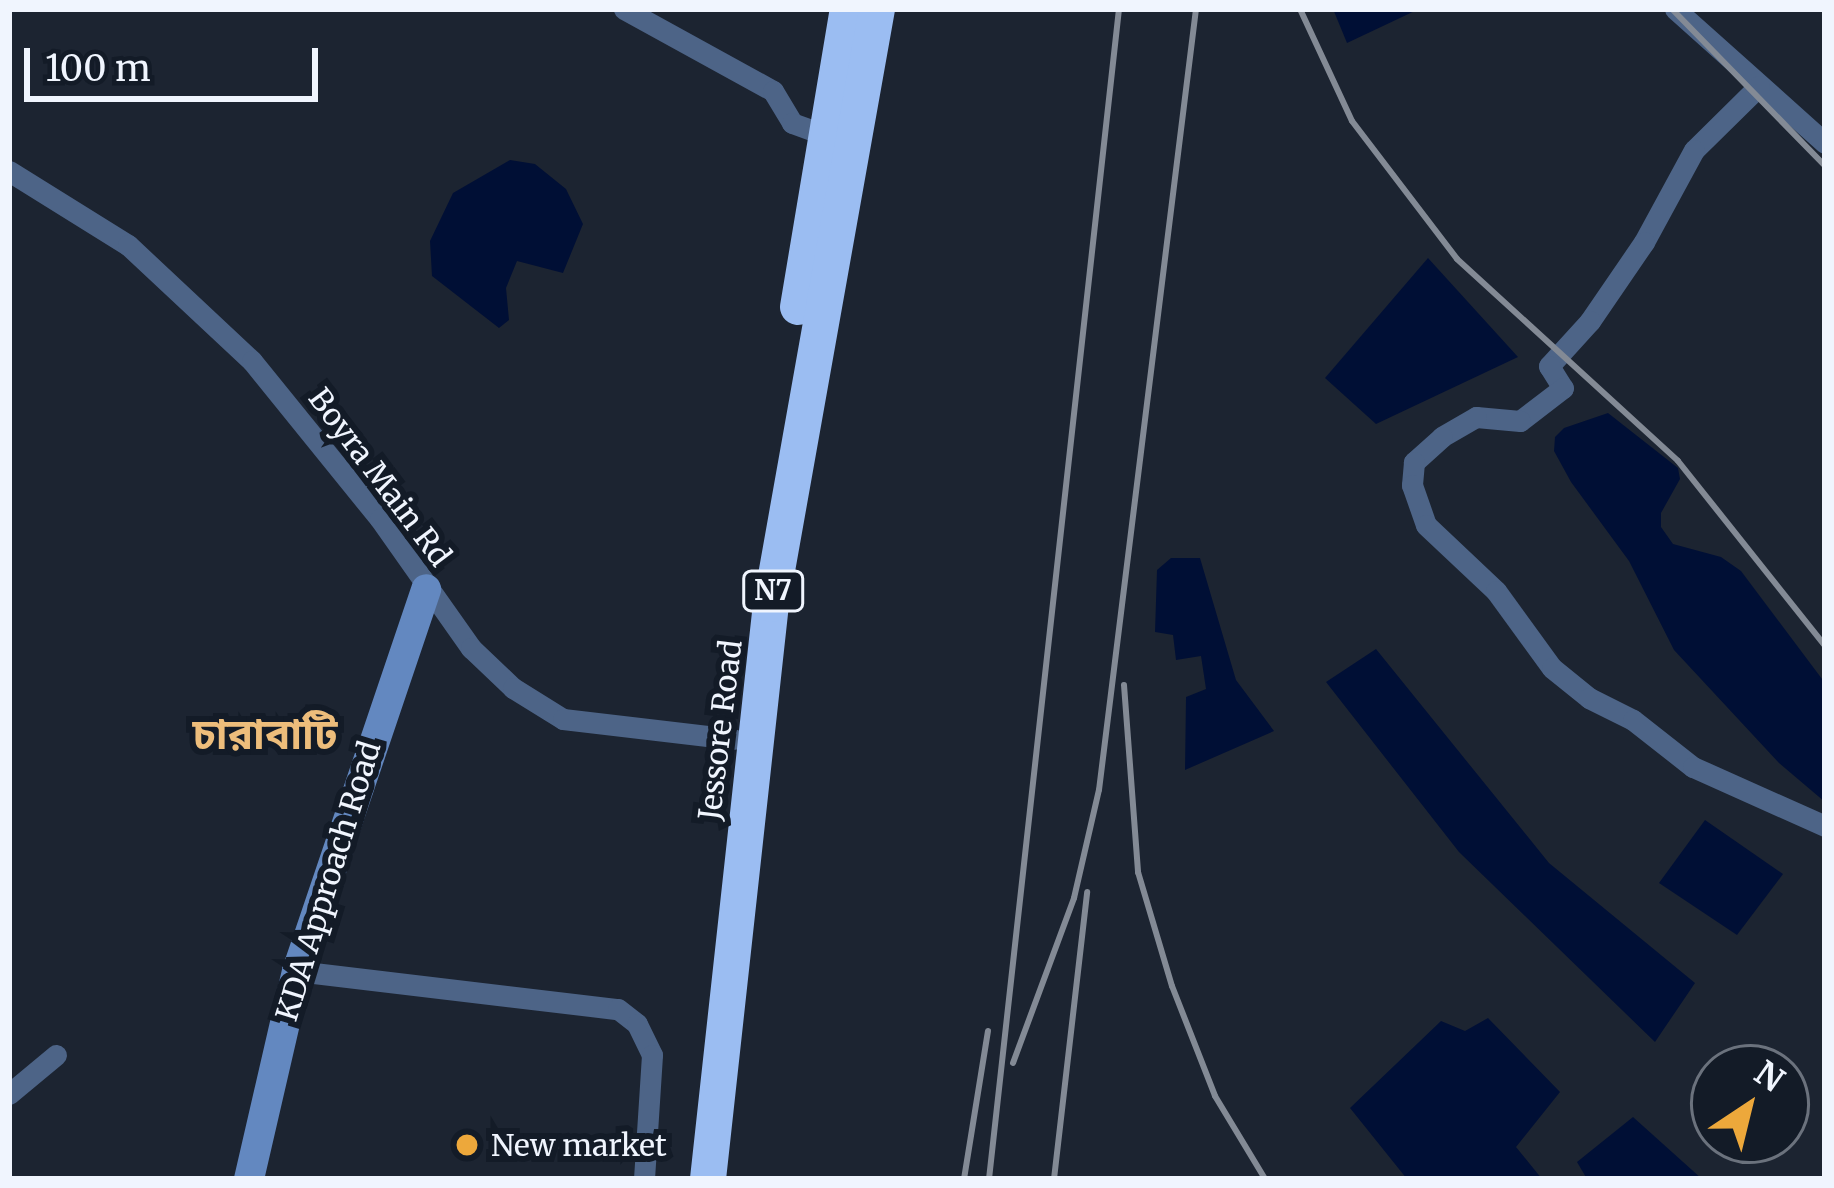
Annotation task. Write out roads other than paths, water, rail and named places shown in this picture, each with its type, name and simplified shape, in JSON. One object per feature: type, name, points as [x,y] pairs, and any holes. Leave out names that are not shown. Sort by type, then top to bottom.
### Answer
[{"type":"highway","name":"Jessore Road","points":[[687,1179],[749,594],[848,9]]},
{"type":"highway","name":"Jessore Road","points":[[708,1179],[771,604],[873,9]]},
{"type":"street","points":[[624,9],[773,91],[792,123],[825,134]]},
{"type":"street","points":[[838,54],[873,9]]},
{"type":"street","points":[[1675,9],[1825,143]]},
{"type":"street","points":[[1760,86],[1694,150],[1644,242],[1589,321],[1549,366],[1563,388],[1520,421],[1476,417],[1442,437],[1414,462],[1412,484],[1426,525],[1496,591],[1552,668],[1694,767],[1825,826]]},
{"type":"street","name":"Boyra Main Rd","points":[[9,171],[128,245],[206,316],[318,438],[470,648],[512,688],[563,719],[733,739]]},
{"type":"street","name":"KDA Approach Road","points":[[249,1179],[297,971],[426,589]]},
{"type":"street","points":[[297,971],[618,1009],[637,1024],[652,1055],[644,1179]]},
{"type":"street","points":[[9,1094],[56,1055]]},
{"type":"water","points":[[1333,9],[1419,9],[1347,43]]},
{"type":"water","points":[[510,160],[535,164],[566,189],[583,224],[563,273],[517,261],[506,288],[509,320],[499,328],[432,276],[430,241],[453,193]]},
{"type":"water","points":[[1428,258],[1518,357],[1376,424],[1325,378]]},
{"type":"water","points":[[1608,413],[1678,468],[1680,479],[1661,513],[1661,527],[1673,544],[1721,557],[1741,571],[1825,683],[1825,802],[1779,763],[1674,650],[1629,561],[1571,482],[1554,451],[1555,437],[1564,428]]},
{"type":"water","points":[[1171,558],[1200,558],[1236,680],[1274,731],[1185,770],[1186,697],[1206,689],[1201,656],[1176,660],[1173,635],[1155,632],[1157,570]]},
{"type":"water","points":[[1376,649],[1549,863],[1695,983],[1655,1042],[1459,852],[1326,682]]},
{"type":"water","points":[[1705,820],[1783,874],[1737,935],[1659,883]]},
{"type":"water","points":[[1488,1018],[1560,1092],[1516,1147],[1542,1179],[1407,1179],[1350,1108],[1441,1021],[1465,1031]]},
{"type":"water","points":[[1633,1117],[1702,1179],[1587,1179],[1577,1162]]},
{"type":"railway","points":[[989,1179],[1119,9]]},
{"type":"railway","points":[[1013,1063],[1074,898],[1099,790],[1196,9]]},
{"type":"railway","points":[[1300,9],[1352,121],[1457,259],[1678,461],[1825,646]]},
{"type":"railway","points":[[1672,9],[1825,166]]},
{"type":"railway","points":[[1124,685],[1138,872],[1172,986],[1215,1096],[1265,1179]]},
{"type":"railway","points":[[1054,1179],[1087,892]]},
{"type":"railway","points":[[964,1179],[988,1031]]},
{"type":"place","name":"New market","points":[[467,1145]]},
{"type":"district","name":"চারাবাটি","points":[[265,734]]}]
